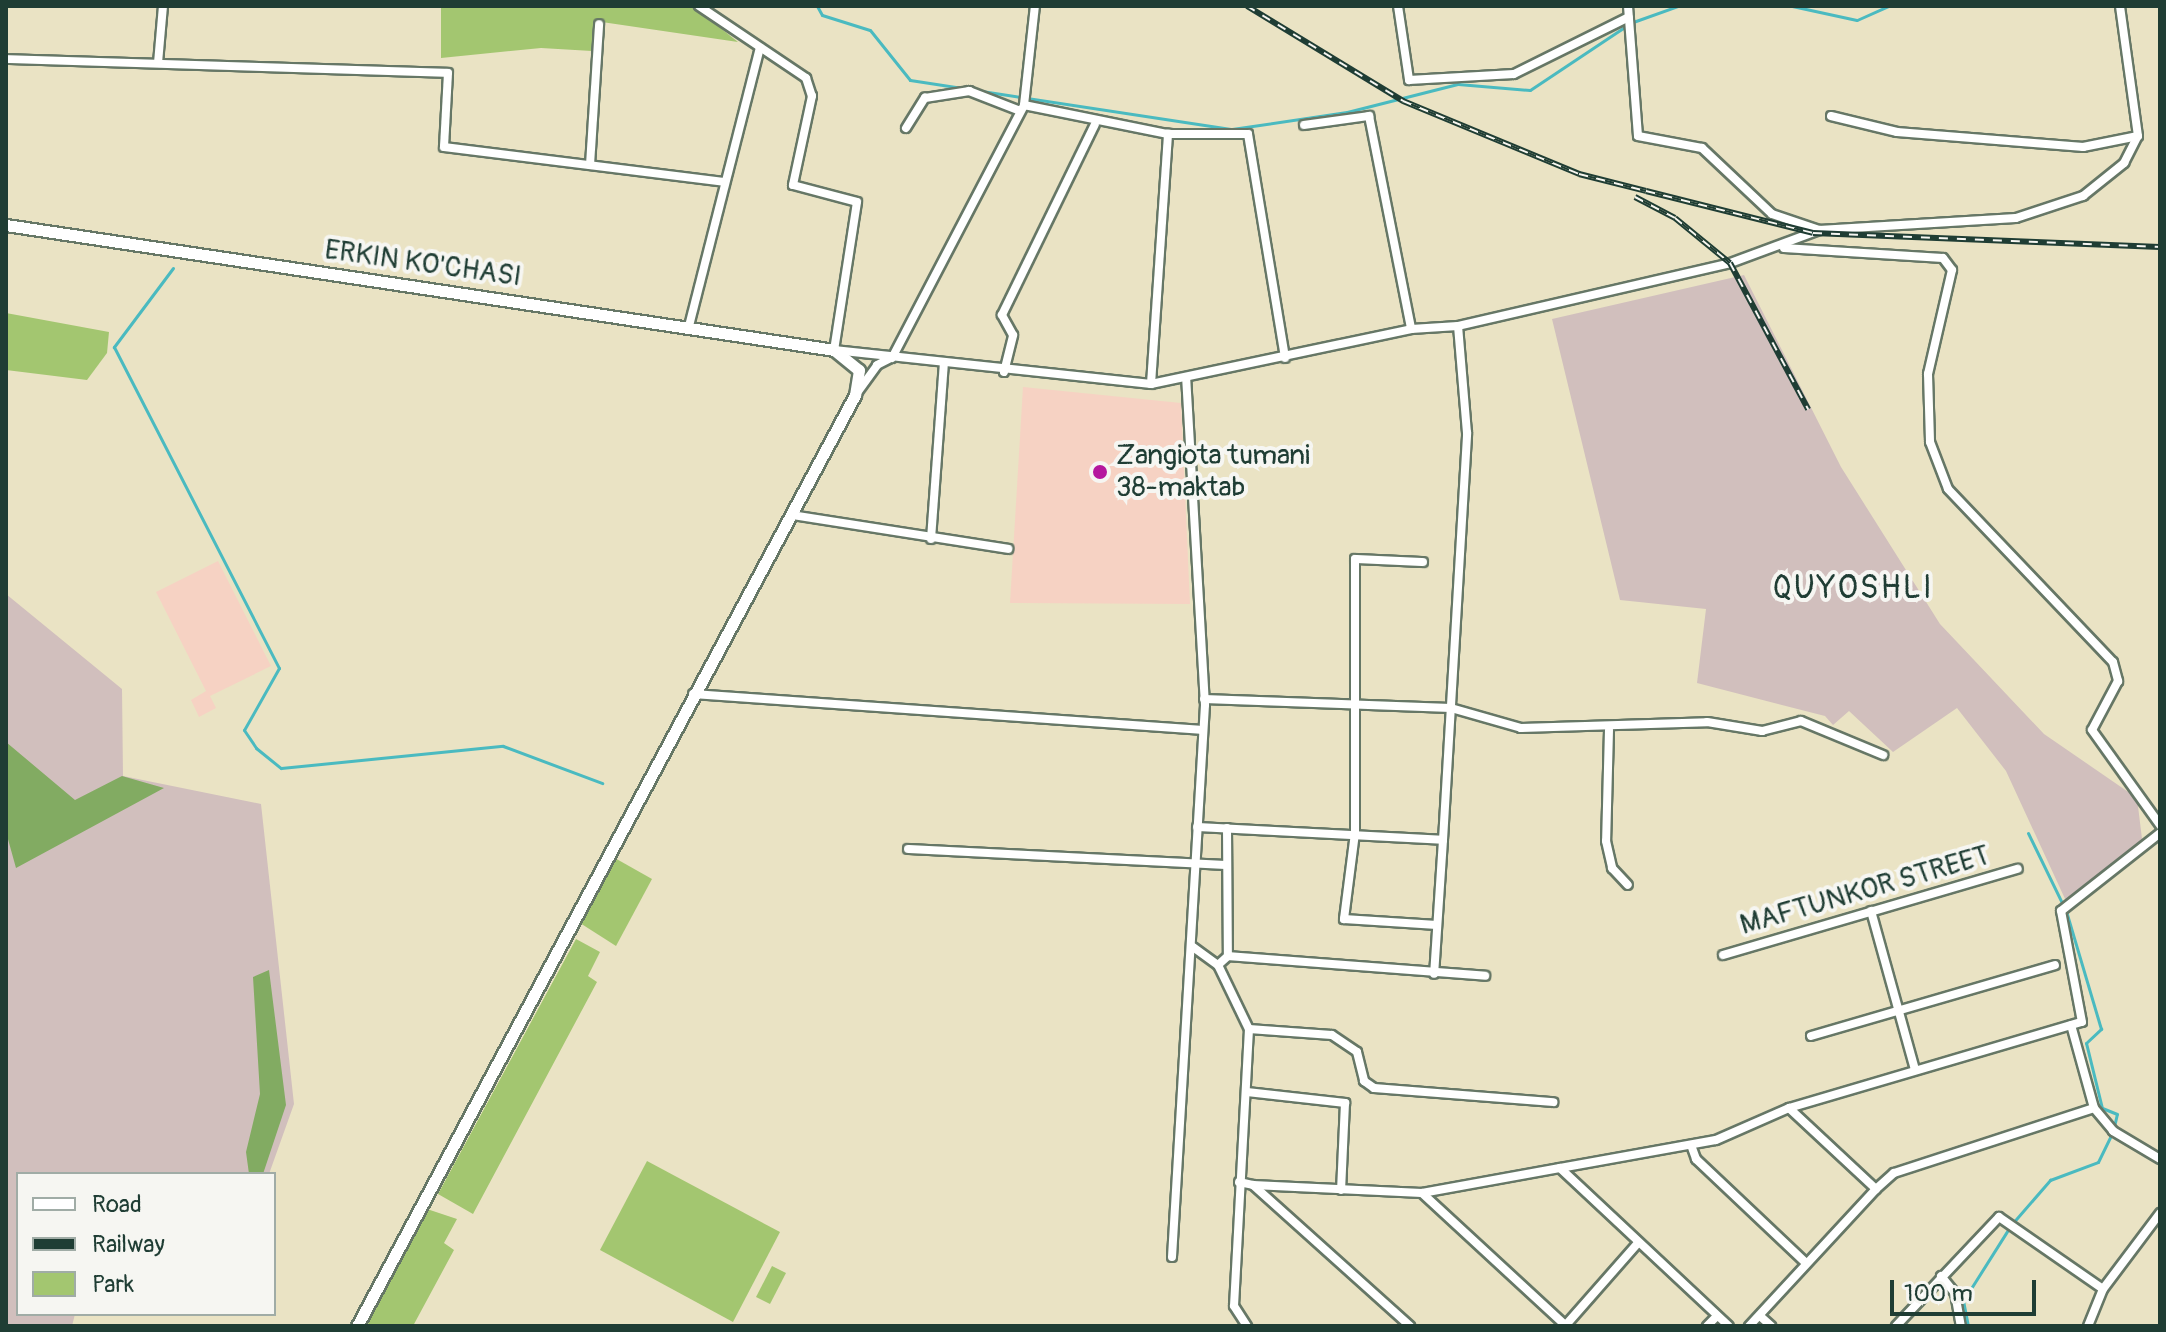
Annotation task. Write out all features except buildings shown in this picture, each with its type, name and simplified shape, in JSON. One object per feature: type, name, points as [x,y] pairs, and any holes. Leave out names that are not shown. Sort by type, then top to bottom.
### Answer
[{"type":"main road","name":"ERKIN KO'CHASI","points":[[6,225],[834,350]]},
{"type":"main road","points":[[357,1326],[692,694],[855,395],[859,370],[834,350]]},
{"type":"street","points":[[158,63],[163,6]]},
{"type":"street","points":[[855,395],[877,365],[892,358],[1021,108],[1035,6]]},
{"type":"street","points":[[1398,6],[1409,80],[1514,74],[1629,17]]},
{"type":"street","points":[[1628,6],[1638,136],[1702,148],[1772,214],[1819,230]]},
{"type":"street","points":[[703,7],[806,78],[812,96],[793,185],[857,202],[834,350],[1004,372],[1151,384],[1411,329],[1458,326],[1779,248],[1819,230],[2016,218],[2083,196],[2124,163],[2138,136],[2120,6]]},
{"type":"street","points":[[590,165],[599,24]]},
{"type":"street","points":[[689,326],[760,48]]},
{"type":"street","points":[[6,59],[448,73],[444,147],[724,182]]},
{"type":"street","points":[[906,128],[925,98],[969,91],[1021,108],[1095,124],[1134,123],[1168,134],[1248,134],[1285,358]]},
{"type":"street","points":[[1304,125],[1369,116],[1411,329]]},
{"type":"street","points":[[1831,116],[1911,134],[2083,147],[2138,136]]},
{"type":"street","points":[[1004,372],[1013,335],[1002,315],[1095,124]]},
{"type":"street","points":[[1151,384],[1168,134]]},
{"type":"street","points":[[1779,248],[1943,258],[1952,270],[1928,374],[1930,442],[1948,489],[1985,535],[2079,619],[2113,662],[2118,681],[2092,730],[2160,825]]},
{"type":"street","points":[[1434,974],[1467,433],[1458,326]]},
{"type":"street","points":[[931,539],[944,364]]},
{"type":"street","points":[[1172,1257],[1198,863],[1204,699],[1186,379]]},
{"type":"street","points":[[792,515],[1008,549]]},
{"type":"street","points":[[1423,562],[1355,559],[1358,705],[1355,833],[1344,919],[1437,925]]},
{"type":"street","points":[[692,694],[1203,730]]},
{"type":"street","points":[[1204,699],[1451,708],[1501,726],[1609,730],[1707,722],[1762,731],[1801,721],[1883,755]]},
{"type":"street","points":[[1609,730],[1606,841],[1612,868],[1628,885]]},
{"type":"street","points":[[1197,827],[1443,840]]},
{"type":"street","points":[[1227,828],[1228,956]]},
{"type":"street","points":[[1239,1182],[1422,1193],[1691,1145],[1789,1108],[2071,1025],[2085,1014],[2061,911],[2160,833]]},
{"type":"street","points":[[908,849],[1227,865]]},
{"type":"street","name":"MAFTUNKOR STREET","points":[[1723,955],[2018,869]]},
{"type":"street","points":[[1871,911],[1915,1070]]},
{"type":"street","points":[[1193,947],[1218,965],[1249,1029],[1234,1306],[1247,1326]]},
{"type":"street","points":[[1218,965],[1228,956],[1485,976]]},
{"type":"street","points":[[1811,1036],[2055,965]]},
{"type":"street","points":[[2071,1025],[2094,1108],[2113,1131],[2160,1159]]},
{"type":"street","points":[[1249,1029],[1332,1035],[1357,1052],[1364,1081],[1374,1088],[1553,1102]]},
{"type":"street","points":[[1247,1092],[1345,1103],[1341,1190]]},
{"type":"street","points":[[1789,1108],[1876,1189]]},
{"type":"street","points":[[1749,1326],[1894,1173],[2094,1108]]},
{"type":"street","points":[[1691,1145],[1696,1159],[1806,1263]]},
{"type":"street","points":[[1560,1168],[1729,1326]]},
{"type":"street","points":[[1253,1185],[1410,1326]]},
{"type":"street","points":[[1422,1193],[1565,1326],[1638,1243]]},
{"type":"street","points":[[2088,1326],[2103,1289],[2160,1213]]},
{"type":"street","points":[[1896,1326],[1999,1217],[2103,1289]]},
{"type":"street","points":[[1941,1276],[1955,1293],[1961,1326]]},
{"type":"street","points":[[1707,1326],[1717,1316]]},
{"type":"street","points":[[1760,1316],[1771,1326]]},
{"type":"shaded area","points":[[1744,275],[1841,467],[1940,624],[2044,734],[2137,798],[2143,847],[2066,901],[2006,771],[1957,708],[1893,752],[1849,711],[1833,725],[1825,716],[1697,683],[1706,609],[1620,600],[1552,319]]},
{"type":"shaded area","name":"Zangiota tumani 38-maktab","points":[[1023,387],[1181,403],[1190,604],[1010,603]]},
{"type":"shaded area","points":[[218,561],[271,666],[210,696],[216,708],[199,717],[191,700],[206,691],[156,592]]},
{"type":"shaded area","points":[[6,594],[122,689],[123,776],[261,804],[294,1104],[270,1172],[16,1172],[16,1316],[74,1316],[72,1326],[6,1326]]},
{"type":"green space","points":[[441,6],[693,6],[738,42],[595,21],[592,51],[541,48],[441,58]]},
{"type":"green space","points":[[6,313],[109,332],[107,353],[87,380],[6,370]]},
{"type":"green space","points":[[6,742],[75,800],[122,776],[164,788],[16,868],[6,832]]},
{"type":"green space","points":[[613,857],[652,879],[616,946],[580,923]]},
{"type":"green space","points":[[576,939],[600,952],[588,976],[597,982],[473,1214],[438,1194]]},
{"type":"green space","points":[[269,970],[286,1105],[264,1172],[249,1172],[246,1152],[260,1094],[253,977]]},
{"type":"green space","points":[[647,1161],[780,1232],[733,1322],[600,1250]]},
{"type":"green space","points":[[427,1209],[457,1219],[444,1243],[454,1250],[413,1326],[367,1326]]},
{"type":"green space","points":[[772,1266],[786,1273],[770,1304],[756,1297]]},
{"type":"waterway","points":[[817,6],[822,15],[870,30],[910,80],[1232,129],[1347,112],[1458,84],[1530,90],[1626,26]]},
{"type":"waterway","points":[[1633,22],[1678,6]]},
{"type":"waterway","points":[[1792,6],[1857,20],[1888,6]]},
{"type":"waterway","points":[[173,268],[114,347],[279,668],[244,730],[256,748],[281,768],[503,746],[602,783]]},
{"type":"waterway","points":[[2028,833],[2063,905]]},
{"type":"waterway","points":[[1968,1326],[1963,1301],[2011,1225],[2050,1180],[2098,1162],[2113,1131],[2117,1114],[2102,1108],[2086,1043],[2101,1029],[2066,911]]},
{"type":"railway","points":[[1247,6],[1403,101],[1579,174],[1813,233],[2160,247]]},
{"type":"railway","points":[[1635,197],[1675,218],[1730,263],[1808,409]]},
{"type":"place","name":"Zangiota tumani 38-maktab","points":[[1100,472]]},
{"type":"district","name":"QUYOSHLI","points":[[1853,588]]}]
